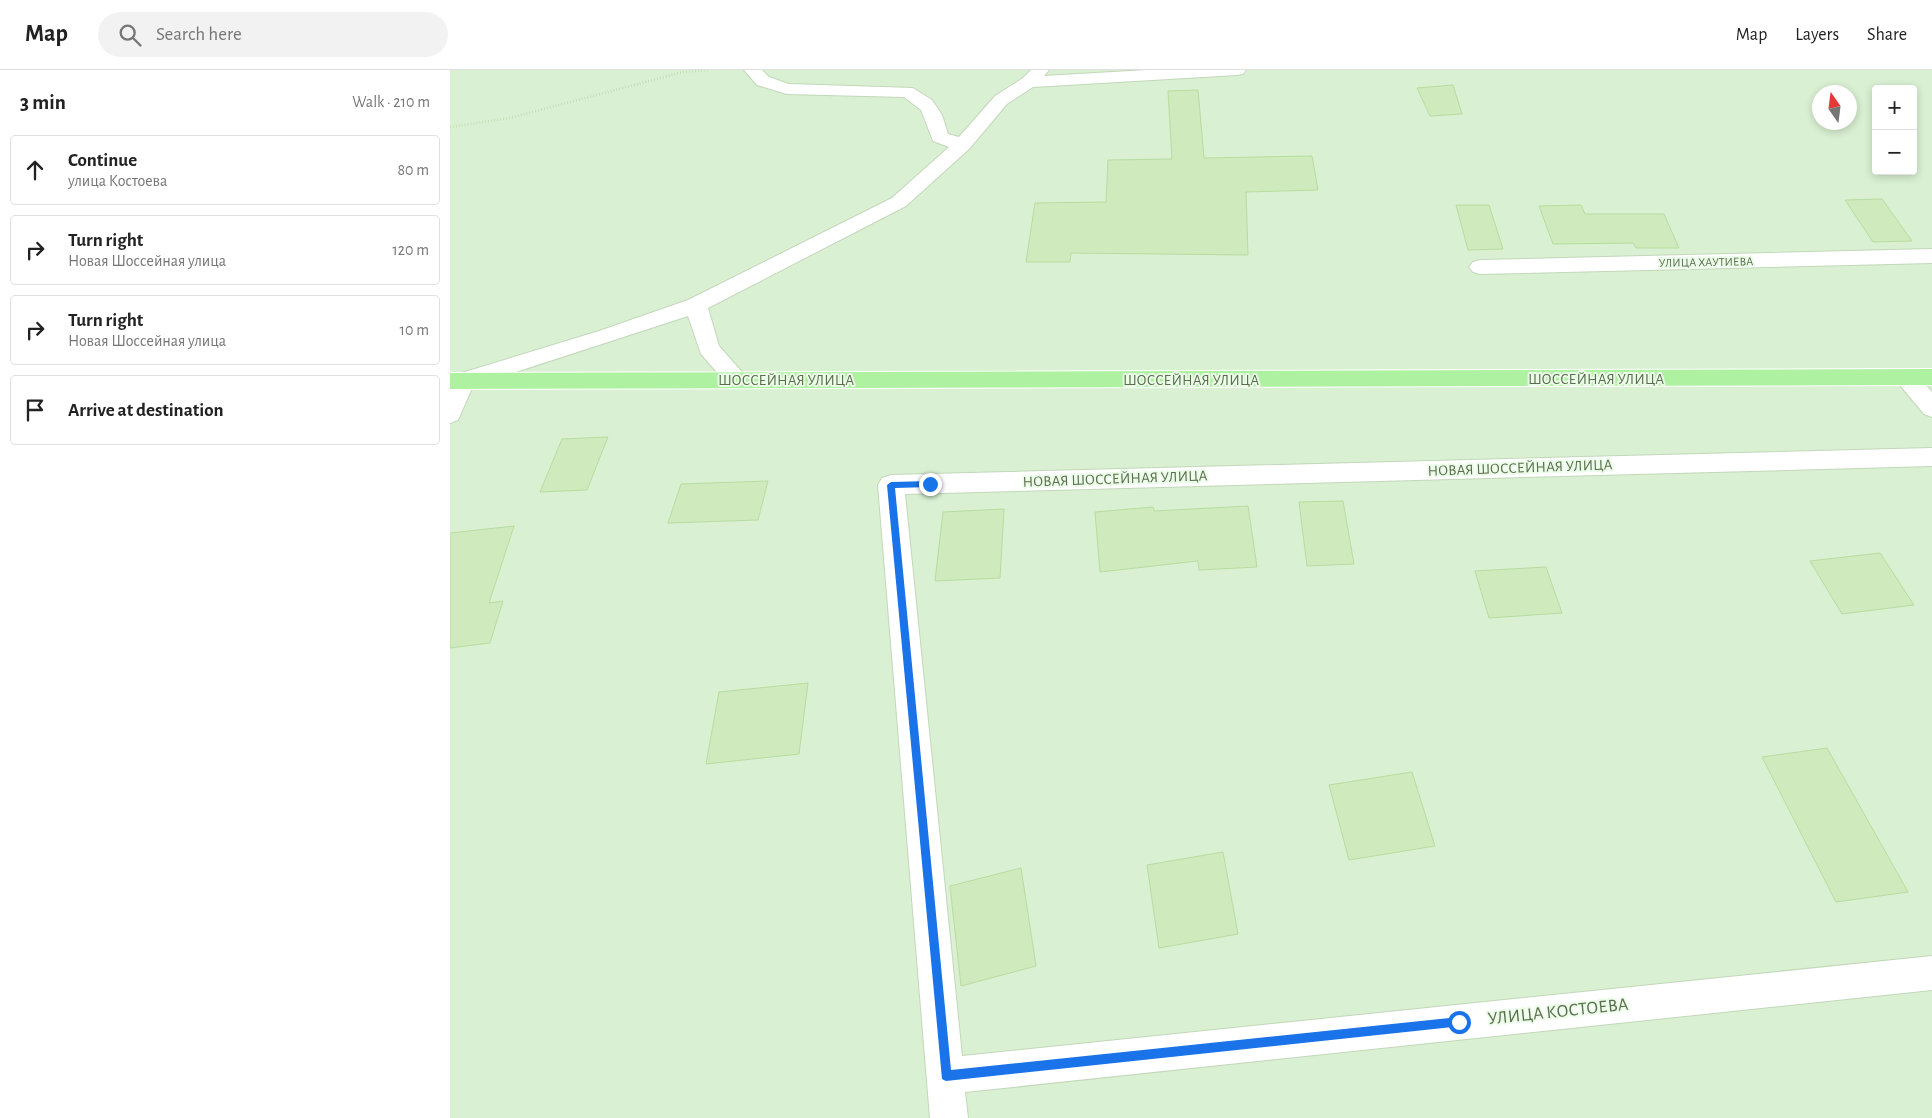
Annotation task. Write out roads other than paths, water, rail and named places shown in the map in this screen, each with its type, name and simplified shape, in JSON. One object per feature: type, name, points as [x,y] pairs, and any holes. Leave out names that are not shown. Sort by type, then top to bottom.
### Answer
[{"type":"main road","name":"ШОССЕЙНАЯ УЛИЦА","points":[[456,381],[1932,377]]},
{"type":"street","points":[[753,70],[763,81],[787,89],[907,92],[922,98],[932,112],[940,137],[962,146]]},
{"type":"street","points":[[450,414],[456,381],[607,336],[696,305],[899,202],[962,146],[1001,100],[1035,76],[1237,70]]},
{"type":"street","name":"УЛИЦА ХАУТИЕВА","points":[[1480,267],[1932,256]]},
{"type":"street","points":[[696,305],[709,349],[736,380]]},
{"type":"street","points":[[1906,378],[1932,408]]},
{"type":"street","name":"НОВАЯ ШОССЕЙНАЯ УЛИЦА","points":[[946,1076],[891,485],[1932,457]]},
{"type":"street","name":"УЛИЦА КОСТОЕВА","points":[[946,1076],[1932,973]]},
{"type":"street","points":[[946,1076],[949,1118]]}]
